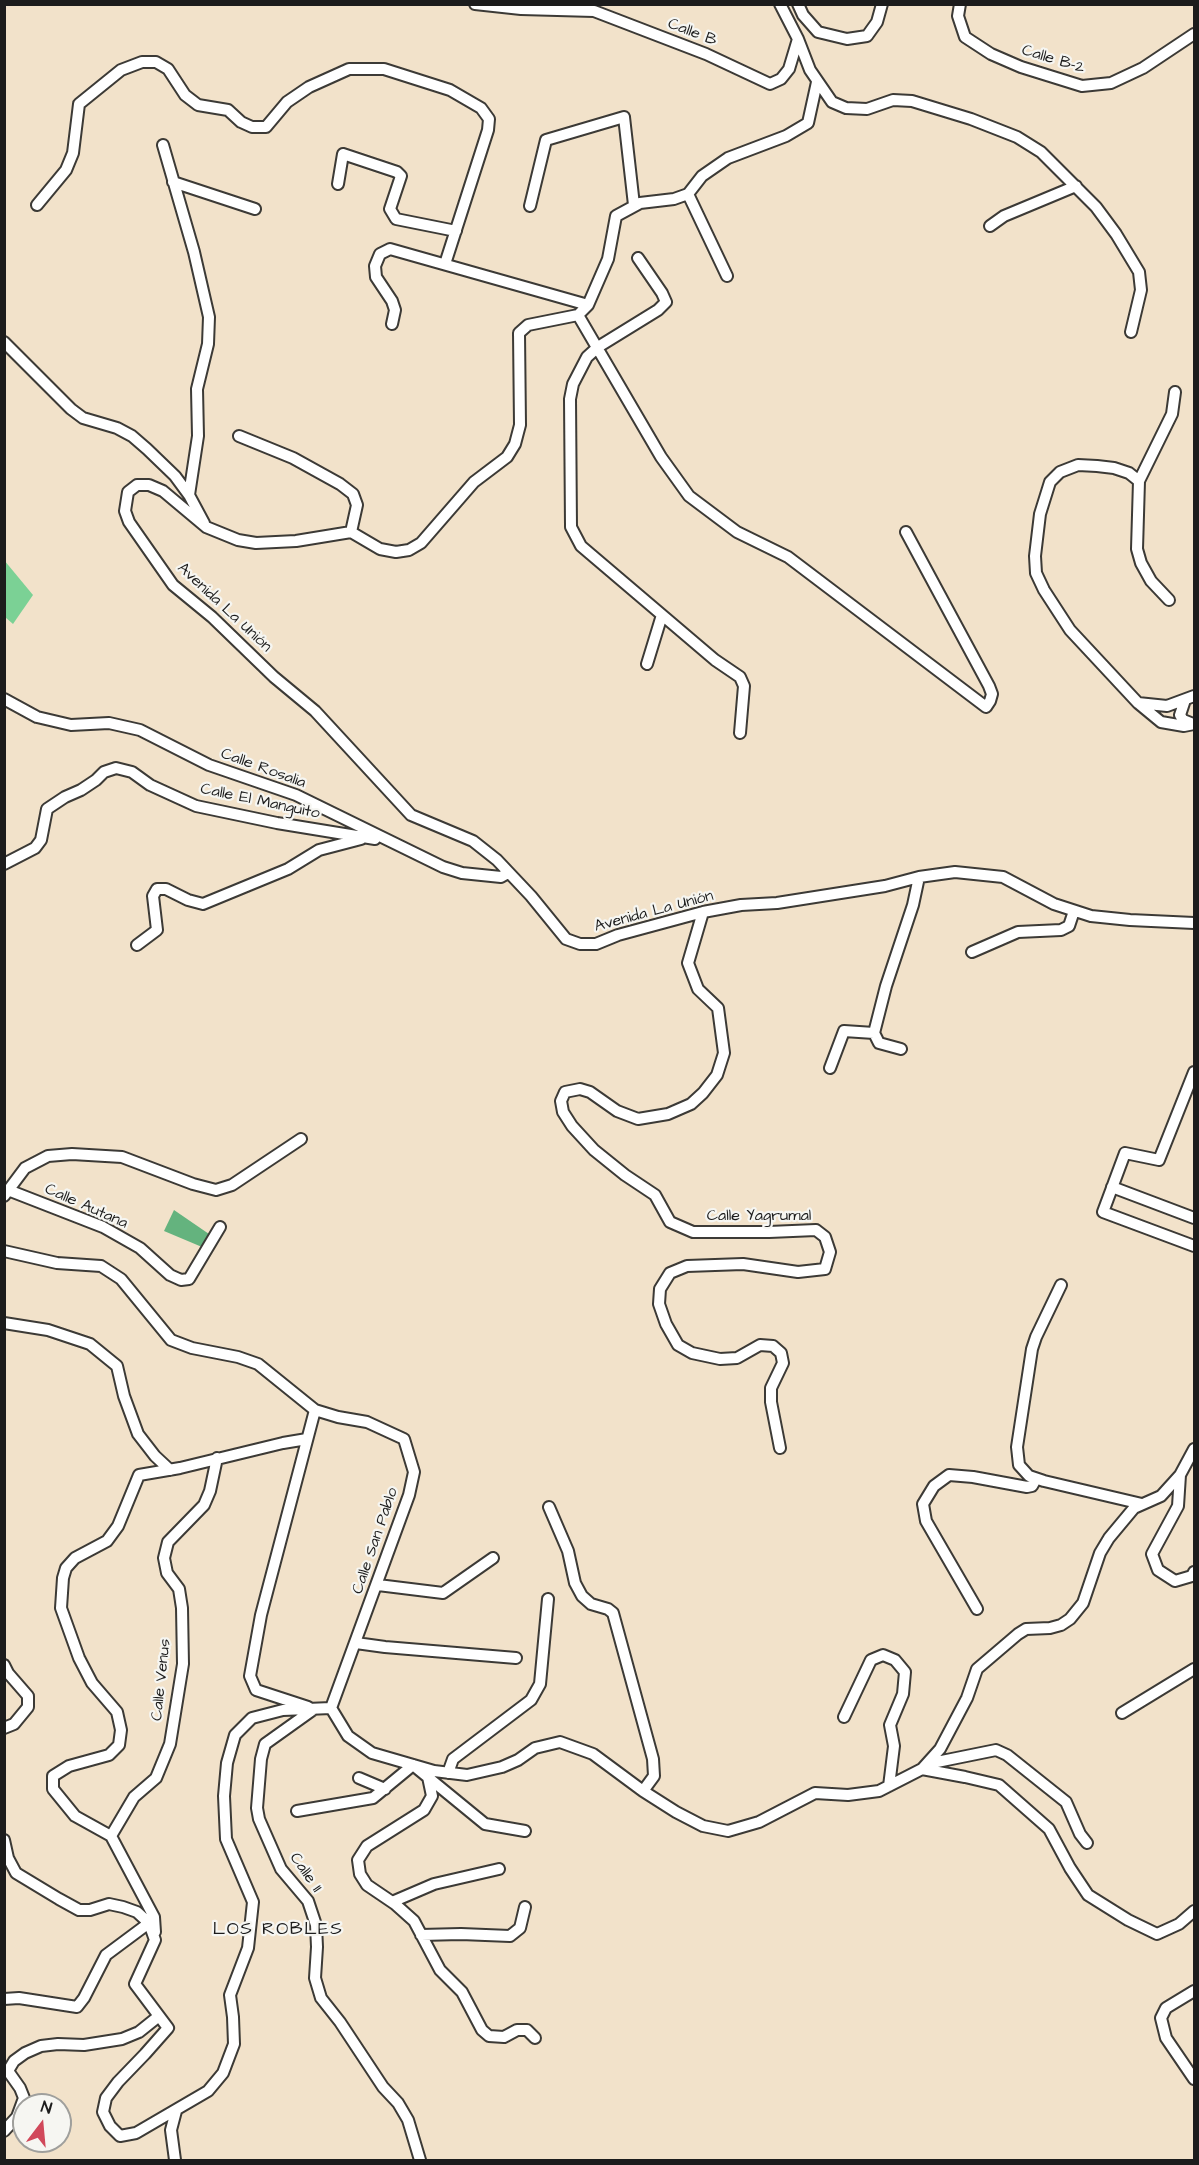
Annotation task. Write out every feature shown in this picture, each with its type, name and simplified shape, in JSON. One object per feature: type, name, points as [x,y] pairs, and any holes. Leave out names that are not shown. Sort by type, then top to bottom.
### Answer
[{"type":"street","name":"Calle B","points":[[475,4],[521,9],[594,11],[706,54],[770,84],[780,80],[789,69],[798,39]]},
{"type":"street","points":[[780,4],[798,39],[810,70],[832,102],[846,108],[867,109],[893,100],[912,101],[971,119],[1017,137],[1041,152],[1096,207],[1139,272],[1141,290],[1131,332]]},
{"type":"street","points":[[798,4],[803,15],[818,32],[847,39],[867,36],[877,22],[882,4]]},
{"type":"street","name":"Calle B-2","points":[[960,4],[958,16],[965,37],[991,54],[1021,67],[1082,87],[1111,83],[1143,68],[1194,34]]},
{"type":"street","points":[[37,205],[66,170],[73,153],[79,104],[121,70],[142,62],[156,62],[168,69],[185,95],[198,105],[228,110],[241,122],[252,127],[266,127],[287,102],[309,87],[349,69],[384,69],[450,90],[481,108],[489,119],[488,130],[445,264]]},
{"type":"street","points":[[240,436],[293,458],[340,484],[353,494],[357,505],[351,532],[380,549],[396,552],[409,550],[421,543],[461,495],[487,471],[507,457],[515,444],[520,424],[519,333],[528,325],[578,315],[588,305],[608,259],[616,216],[633,205],[674,199],[688,194],[702,176],[728,158],[786,136],[808,123],[817,82]]},
{"type":"street","points":[[530,206],[546,140],[624,117],[633,205]]},
{"type":"street","points":[[163,146],[194,252],[209,317],[207,344],[197,388],[198,436],[189,495]]},
{"type":"street","points":[[338,184],[343,154],[397,172],[401,176],[390,209],[396,219],[456,231]]},
{"type":"street","points":[[173,182],[255,209]]},
{"type":"street","points":[[990,226],[1004,216],[1076,186]]},
{"type":"street","points":[[688,194],[727,276]]},
{"type":"street","points":[[393,324],[395,310],[376,277],[375,266],[380,254],[390,249],[588,305]]},
{"type":"street","points":[[638,258],[666,302],[658,310],[598,347],[587,357],[573,384],[570,399],[572,527],[581,546],[715,660],[740,677],[744,686],[740,733]]},
{"type":"street","points":[[578,315],[661,457],[689,496],[737,532],[788,557],[986,706],[992,694],[989,686],[906,532]]},
{"type":"street","points":[[4,342],[71,409],[83,418],[117,428],[132,436],[175,476],[189,495],[206,527]]},
{"type":"street","points":[[1169,600],[1151,581],[1141,563],[1137,549],[1139,482],[1172,414],[1175,392]]},
{"type":"street","points":[[1139,482],[1129,473],[1106,467],[1078,465],[1060,472],[1050,482],[1040,514],[1035,556],[1036,573],[1070,630],[1138,703],[1161,722],[1184,726],[1194,724]]},
{"type":"street","name":"Avenida La Unión","points":[[351,532],[296,541],[256,543],[238,540],[206,527],[163,491],[149,485],[137,485],[128,492],[125,511],[129,522],[173,585],[315,711],[411,815],[473,841],[497,860],[531,896],[566,939],[580,944],[596,944],[618,935],[703,912],[885,886],[919,877],[955,872],[1003,877],[1074,912],[1114,918],[1194,923]]},
{"type":"street","points":[[647,664],[662,615]]},
{"type":"street","points":[[1138,703],[1167,706],[1191,698]]},
{"type":"street","points":[[1191,698],[1180,715],[1183,720],[1194,724]]},
{"type":"street","name":"Calle Rosalia","points":[[4,699],[36,717],[71,725],[109,723],[140,730],[209,765],[296,795],[442,867],[462,873],[501,877],[508,873]]},
{"type":"street","name":"Calle El Manguito","points":[[4,864],[35,848],[40,840],[47,809],[88,785],[104,772],[116,768],[132,772],[150,785],[196,806],[384,840]]},
{"type":"street","points":[[136,945],[157,930],[153,896],[156,890],[166,889],[188,900],[203,904],[288,869],[319,850],[367,838]]},
{"type":"street","points":[[901,1049],[879,1044],[874,1033],[886,986],[913,905],[919,877]]},
{"type":"street","name":"Calle Yagrumal","points":[[703,912],[688,963],[698,989],[718,1008],[724,1053],[717,1076],[691,1104],[668,1114],[638,1119],[617,1111],[591,1092],[580,1089],[566,1092],[561,1101],[563,1112],[594,1150],[655,1195],[670,1222],[693,1232],[816,1230],[825,1237],[830,1252],[825,1269],[798,1272],[743,1264],[687,1266],[670,1273],[660,1289],[659,1304],[666,1324],[678,1345],[692,1353],[720,1359],[737,1358],[760,1345],[773,1346],[782,1353],[783,1363],[771,1388],[771,1402],[780,1448]]},
{"type":"street","points":[[972,952],[1018,932],[1061,930],[1069,926],[1074,912]]},
{"type":"street","points":[[830,1068],[844,1031],[874,1033]]},
{"type":"street","points":[[1194,1072],[1159,1160],[1125,1153],[1103,1212],[1194,1246]]},
{"type":"street","points":[[6,1193],[25,1168],[48,1156],[72,1154],[122,1157],[193,1184],[216,1190],[232,1185],[301,1139]]},
{"type":"street","points":[[1112,1187],[1194,1218]]},
{"type":"street","name":"Calle Autana","points":[[6,1193],[103,1227],[140,1248],[170,1275],[182,1280],[189,1279],[220,1227]]},
{"type":"street","name":"Calle San Pablo","points":[[4,1251],[57,1263],[101,1266],[121,1279],[171,1340],[192,1348],[238,1357],[258,1364],[315,1410],[367,1422],[404,1439],[414,1472],[409,1495],[378,1585],[331,1708]]},
{"type":"street","points":[[1061,1285],[1032,1349],[1016,1457],[1023,1471],[1036,1479],[1142,1504]]},
{"type":"street","points":[[4,1323],[48,1330],[90,1344],[117,1366],[124,1396],[138,1434],[155,1456],[170,1470]]},
{"type":"street","points":[[314,1709],[256,1690],[250,1676],[261,1615],[315,1410]]},
{"type":"street","points":[[307,1439],[139,1475],[118,1526],[107,1541],[75,1558],[66,1568],[63,1578],[61,1608],[79,1658],[92,1683],[117,1712],[121,1730],[119,1745],[109,1755],[69,1766],[53,1776],[53,1789],[75,1816],[111,1836],[154,1917],[155,1940],[135,1984],[168,2028],[106,2098],[103,2112],[110,2126],[120,2136],[136,2133],[208,2091],[223,2073],[234,2044],[230,1995],[248,1948],[253,1902],[226,1839],[224,1796],[227,1763],[235,1735],[252,1718],[283,1710],[331,1708],[348,1736],[372,1753],[413,1765],[467,1775],[502,1767],[518,1760],[535,1748],[560,1742],[593,1754],[643,1791],[703,1826],[728,1831],[759,1822],[815,1794],[848,1795],[879,1791],[924,1767],[996,1750],[1007,1755],[1066,1802],[1080,1834],[1087,1843]]},
{"type":"street","points":[[924,1767],[940,1749],[967,1698],[976,1669],[1026,1629],[1060,1626],[1070,1619],[1083,1603],[1100,1553],[1109,1538],[1134,1508],[1161,1496],[1180,1475],[1194,1449]]},
{"type":"street","name":"Calle Venus","points":[[111,1836],[134,1797],[156,1778],[170,1744],[183,1664],[182,1608],[179,1589],[167,1573],[164,1558],[168,1542],[204,1505],[210,1491],[217,1458]]},
{"type":"street","points":[[977,1609],[926,1521],[923,1504],[934,1486],[949,1475],[1027,1487],[1032,1486],[1036,1479]]},
{"type":"street","points":[[1180,1475],[1178,1506],[1152,1554],[1158,1570],[1175,1581],[1192,1576],[1194,1572]]},
{"type":"street","points":[[549,1506],[568,1551],[575,1583],[582,1596],[591,1604],[608,1609],[613,1614],[653,1759],[654,1776],[643,1791]]},
{"type":"street","points":[[378,1585],[444,1593],[493,1558]]},
{"type":"street","points":[[448,1773],[453,1759],[531,1700],[540,1684],[548,1599]]},
{"type":"street","points":[[356,1643],[516,1659]]},
{"type":"street","points":[[844,1717],[871,1660],[883,1655],[895,1660],[905,1672],[903,1694],[890,1725],[894,1746],[889,1786]]},
{"type":"street","points":[[4,1665],[28,1696],[28,1707],[14,1724],[4,1728]]},
{"type":"street","points":[[1122,1713],[1194,1669]]},
{"type":"street","name":"Calle 11","points":[[314,1709],[265,1744],[261,1759],[256,1808],[281,1869],[308,1901],[316,1925],[315,1978],[321,1998],[340,2022],[383,2087],[403,2111],[420,2160]]},
{"type":"street","points":[[413,1765],[485,1824],[525,1831]]},
{"type":"street","points":[[297,1811],[373,1798],[413,1765]]},
{"type":"street","points":[[924,1767],[999,1785],[1049,1829],[1070,1868],[1088,1894],[1128,1920],[1157,1934],[1179,1924],[1194,1911]]},
{"type":"street","points":[[428,1777],[432,1796],[424,1810],[367,1846],[358,1860],[360,1874],[367,1885],[414,1921],[440,1970],[462,1992],[482,2030],[489,2036],[504,2037],[517,2030],[527,2030],[535,2038]]},
{"type":"street","points":[[359,1778],[385,1789]]},
{"type":"street","points":[[4,1840],[8,1858],[16,1873],[79,1910],[90,1910],[109,1904],[137,1912],[149,1923],[155,1940]]},
{"type":"street","points":[[392,1902],[434,1884],[499,1869]]},
{"type":"street","points":[[422,1935],[510,1936],[520,1928],[525,1907]]},
{"type":"street","points":[[4,1999],[18,1998],[77,2007],[106,1955],[149,1923]]},
{"type":"street","points":[[1194,1991],[1166,2008],[1161,2018],[1166,2038],[1194,2079]]},
{"type":"street","points":[[4,2130],[17,2117],[24,2098],[8,2071],[14,2061],[41,2046],[84,2045],[122,2039],[139,2032],[159,2016]]},
{"type":"street","points":[[175,2160],[171,2130],[176,2111]]},
{"type":"green space","points":[[4,560],[33,595],[13,624],[5,617]]},
{"type":"green space","points":[[174,1210],[209,1234],[202,1247],[164,1231]]},
{"type":"district","name":"LOS ROBLES","points":[[278,1930]]}]
